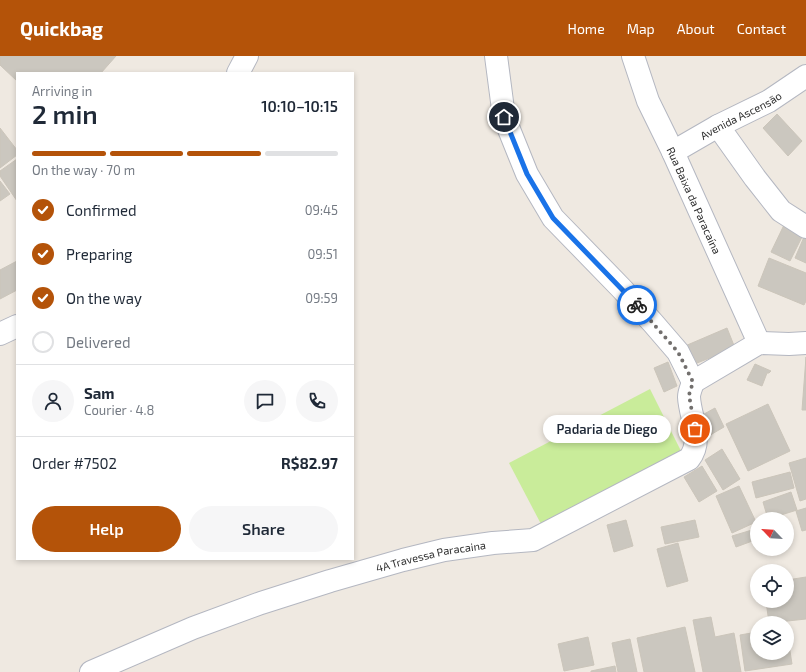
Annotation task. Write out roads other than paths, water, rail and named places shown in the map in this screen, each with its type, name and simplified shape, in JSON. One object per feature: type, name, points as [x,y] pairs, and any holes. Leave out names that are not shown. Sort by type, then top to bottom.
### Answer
[{"type":"street","points":[[239,72],[247,56]]},
{"type":"street","points":[[496,56],[504,117],[527,174],[553,218],[622,289],[668,340],[678,352],[693,382],[759,343],[806,343]]},
{"type":"street","name":"Rua Baixa da Paracaína","points":[[633,56],[648,101],[673,152],[759,343]]},
{"type":"street","name":"Avenida Ascensão","points":[[673,152],[718,126],[768,101],[806,76]]},
{"type":"street","points":[[718,126],[755,178],[781,211],[806,227]]},
{"type":"street","points":[[0,334],[16,326]]},
{"type":"street","name":"4A Travessa Paracaina","points":[[91,672],[193,628],[261,603],[330,581],[444,550],[493,543],[533,540],[689,459],[692,455],[696,439],[689,395],[693,382]]},
{"type":"place","name":"Padaria de Diego","points":[[695,429]]}]
